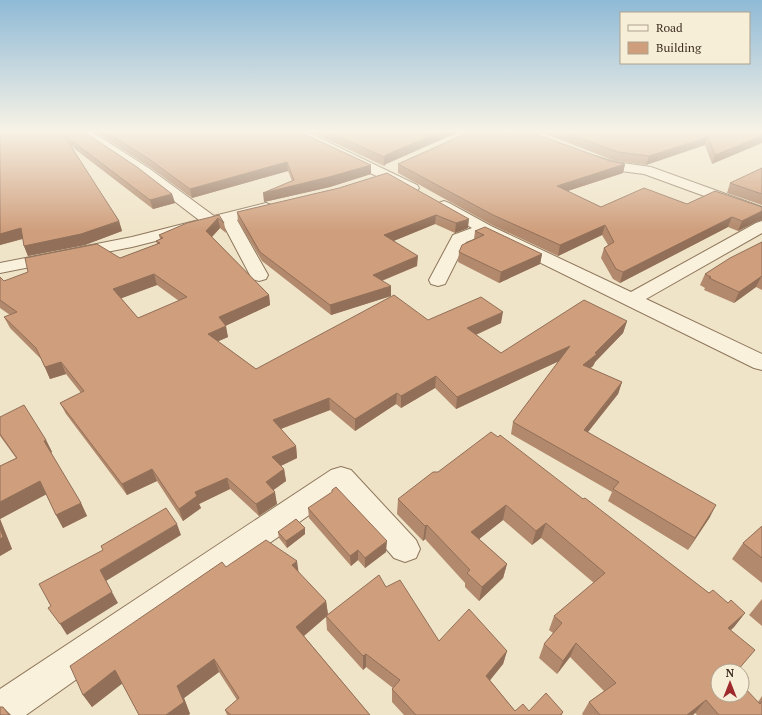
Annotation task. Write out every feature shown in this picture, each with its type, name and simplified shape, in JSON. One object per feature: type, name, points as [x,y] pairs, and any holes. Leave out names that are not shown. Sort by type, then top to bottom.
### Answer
[{"type":"street","points":[[131,163],[210,221]]},
{"type":"street","points":[[376,163],[393,170],[426,196],[485,229],[633,299],[762,363]]},
{"type":"street","points":[[606,163],[613,166],[646,170],[762,212]]},
{"type":"street","points":[[368,181],[393,170]]},
{"type":"street","points":[[0,268],[132,242],[210,221],[280,205]]},
{"type":"street","points":[[227,217],[259,275]]},
{"type":"street","points":[[633,299],[762,226]]},
{"type":"street","points":[[438,280],[459,239],[485,229]]},
{"type":"street","points":[[0,711],[341,478],[405,549]]},
{"type":"building","points":[[0,163],[82,163],[119,221],[81,234],[24,246],[21,228],[0,234]]},
{"type":"building","points":[[102,163],[132,163],[172,194],[150,200]]},
{"type":"building","points":[[155,163],[282,163],[190,189]]},
{"type":"building","points":[[288,163],[368,163],[371,165],[263,193],[294,180]]},
{"type":"building","points":[[622,163],[625,164],[557,186],[601,207],[644,188],[687,204],[715,191],[762,207],[762,211],[742,221],[732,217],[623,272],[616,269],[604,248],[614,242],[605,225],[560,245],[493,215],[398,164]]},
{"type":"building","points":[[762,168],[762,194],[730,183]]},
{"type":"building","points":[[387,173],[469,219],[456,223],[436,215],[384,235],[418,256],[373,275],[391,286],[330,305],[260,252],[237,212],[339,188]]},
{"type":"building","points":[[219,215],[224,223],[218,218],[206,231],[269,295],[219,317],[226,326],[208,334],[256,369],[394,295],[428,320],[481,297],[503,312],[467,328],[501,353],[584,300],[627,321],[595,353],[597,354],[583,365],[622,382],[584,430],[716,505],[695,538],[613,489],[619,482],[513,422],[570,346],[457,397],[436,376],[401,396],[397,393],[355,419],[329,398],[273,420],[296,446],[272,457],[284,469],[266,482],[275,492],[256,504],[227,478],[195,492],[197,496],[179,509],[152,469],[122,484],[60,403],[84,391],[61,362],[45,367],[36,348],[4,317],[17,312],[0,300],[0,277],[4,281],[28,272],[25,258],[97,244],[120,258],[160,243],[156,241],[163,238],[159,235],[187,223]],"holes":[[[154,274],[187,297],[138,318],[113,289]]]},
{"type":"building","points":[[485,227],[542,254],[501,272],[459,252],[462,245],[484,235],[475,231]]},
{"type":"building","points":[[762,242],[762,276],[739,292],[709,278],[711,277],[705,274],[730,258]]},
{"type":"building","points":[[24,405],[46,440],[44,441],[81,503],[56,515],[40,481],[0,502],[0,466],[17,458],[0,434],[0,417]]},
{"type":"building","points":[[491,432],[498,437],[500,435],[709,593],[713,590],[728,603],[731,600],[745,613],[728,628],[755,650],[744,663],[710,663],[710,703],[750,703],[750,693],[760,704],[762,701],[762,715],[719,715],[706,700],[687,715],[600,715],[589,702],[616,683],[576,643],[563,661],[544,644],[562,623],[554,616],[605,573],[546,523],[536,531],[506,505],[471,532],[507,564],[482,587],[467,573],[470,570],[427,525],[425,526],[398,499],[433,472],[438,472]]},
{"type":"building","points":[[336,487],[387,541],[365,558],[358,550],[350,556],[308,508],[332,492],[332,490]]},
{"type":"building","points":[[166,508],[177,524],[100,570],[112,592],[60,624],[48,608],[51,606],[39,584],[103,550],[101,546]]},
{"type":"building","points":[[296,519],[305,528],[286,541],[278,532]]},
{"type":"building","points":[[762,526],[762,558],[743,543]]},
{"type":"building","points":[[0,528],[3,537],[0,539]]},
{"type":"building","points":[[266,540],[297,561],[292,565],[326,601],[296,627],[370,715],[231,715],[225,710],[239,698],[214,659],[177,686],[184,702],[166,715],[139,715],[115,670],[83,695],[70,666],[222,562],[226,567]]},
{"type":"building","points":[[379,575],[386,587],[400,580],[439,641],[469,609],[507,651],[486,676],[515,711],[523,704],[529,711],[546,693],[563,712],[560,715],[416,715],[392,689],[400,680],[366,654],[363,656],[326,616]]},
{"type":"building","points":[[0,707],[3,707],[9,715],[0,715]]}]
